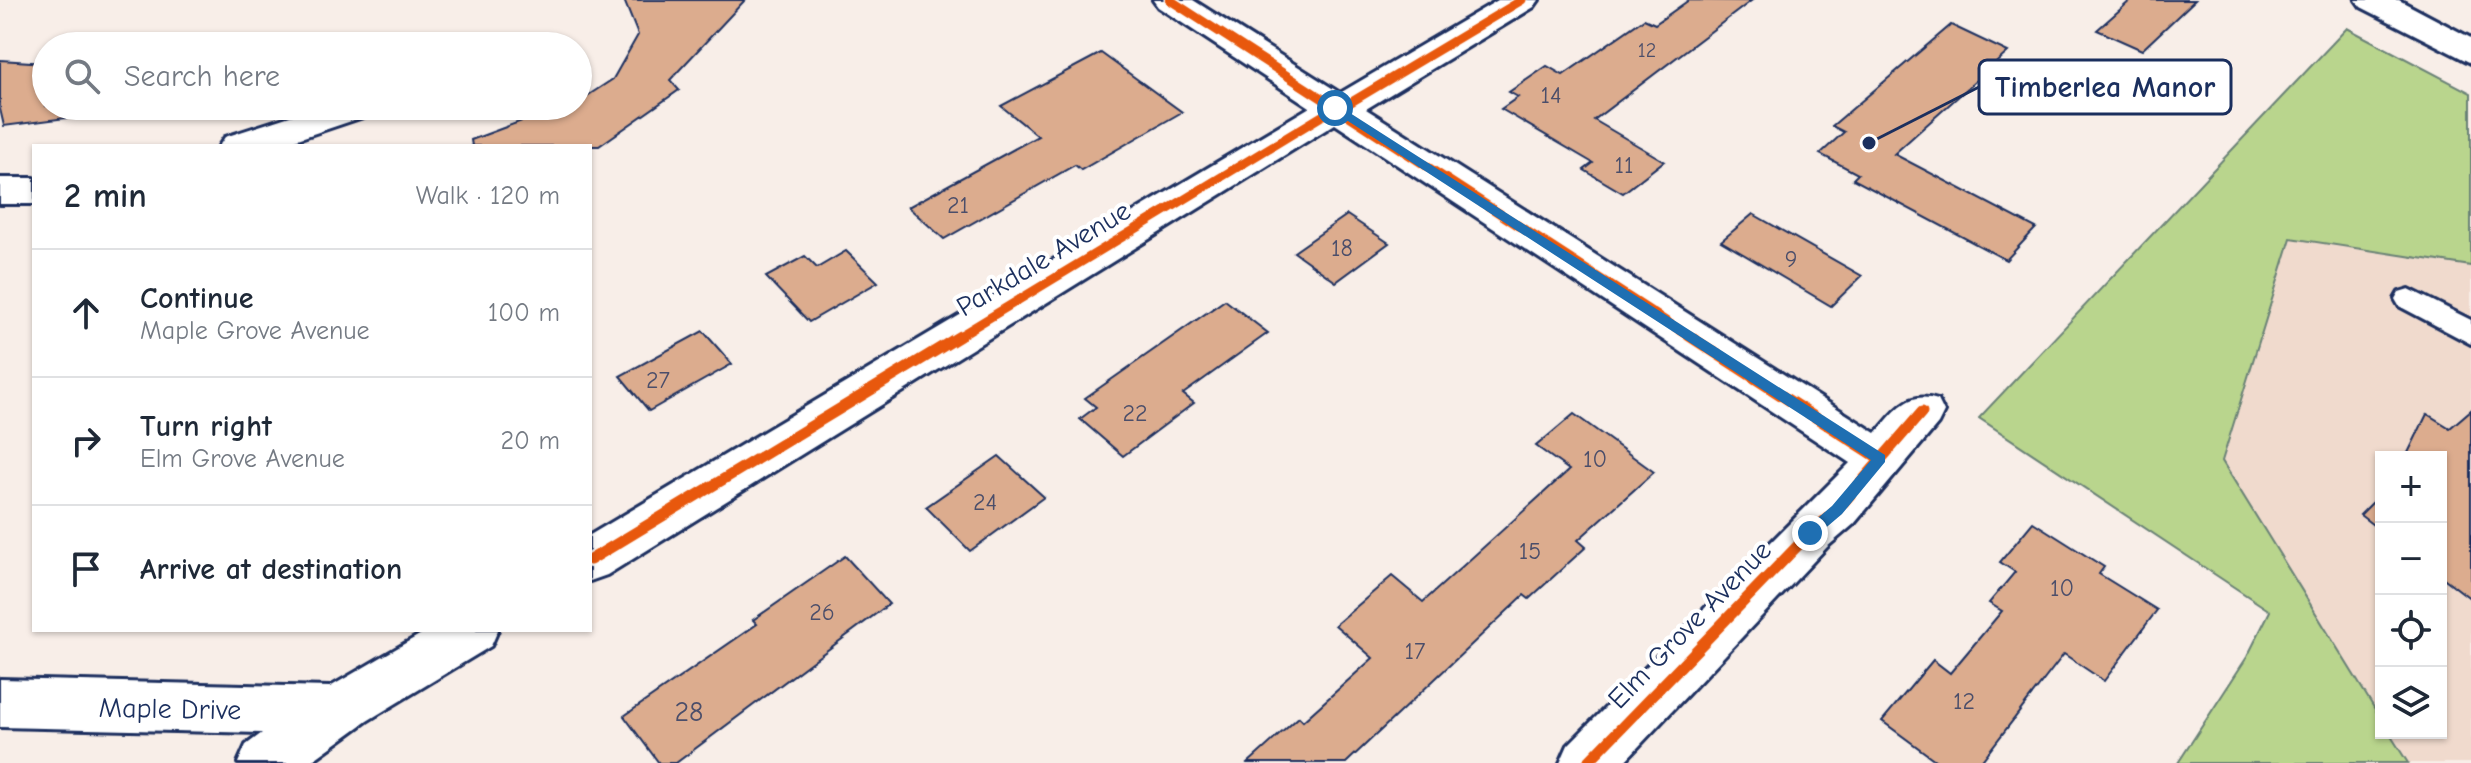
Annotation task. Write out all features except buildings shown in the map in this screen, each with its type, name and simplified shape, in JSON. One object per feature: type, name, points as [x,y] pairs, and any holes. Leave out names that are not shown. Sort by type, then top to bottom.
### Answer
[{"type":"street","points":[[1170,0],[1880,459]]},
{"type":"street","name":"Parkdale Avenue","points":[[592,559],[1335,108],[1343,107],[1522,0]]},
{"type":"street","points":[[2373,0],[2471,52]]},
{"type":"street","points":[[244,144],[317,120]]},
{"type":"street","points":[[0,191],[32,191]]},
{"type":"street","name":"Elm Grove Avenue","points":[[1587,763],[1810,533],[1837,510],[1922,412]]},
{"type":"street","points":[[265,763],[340,711],[470,632]]},
{"type":"street","name":"Maple Drive","points":[[0,703],[340,711]]},
{"type":"lane","points":[[2409,299],[2471,333]]},
{"type":"shaded area","points":[[2291,237],[2471,266],[2471,763],[2408,763],[2393,739],[2447,739],[2447,451],[2375,451],[2375,709],[2222,461]]},
{"type":"green space","points":[[2347,28],[2471,93],[2471,266],[2291,238],[2222,461],[2375,709],[2375,739],[2393,739],[2408,763],[2178,763],[2247,657],[2270,611],[1979,418]]},
{"type":"cycle path","points":[[1170,0],[1880,459]]},
{"type":"cycle path","points":[[592,559],[1335,108],[1343,107],[1522,0]]},
{"type":"cycle path","points":[[1587,763],[1810,533],[1837,510],[1922,412]]},
{"type":"place","name":"Timberlea Manor","points":[[1869,143]]},
{"type":"route","points":[[1335,108],[1880,459],[1837,510],[1810,533]]}]
